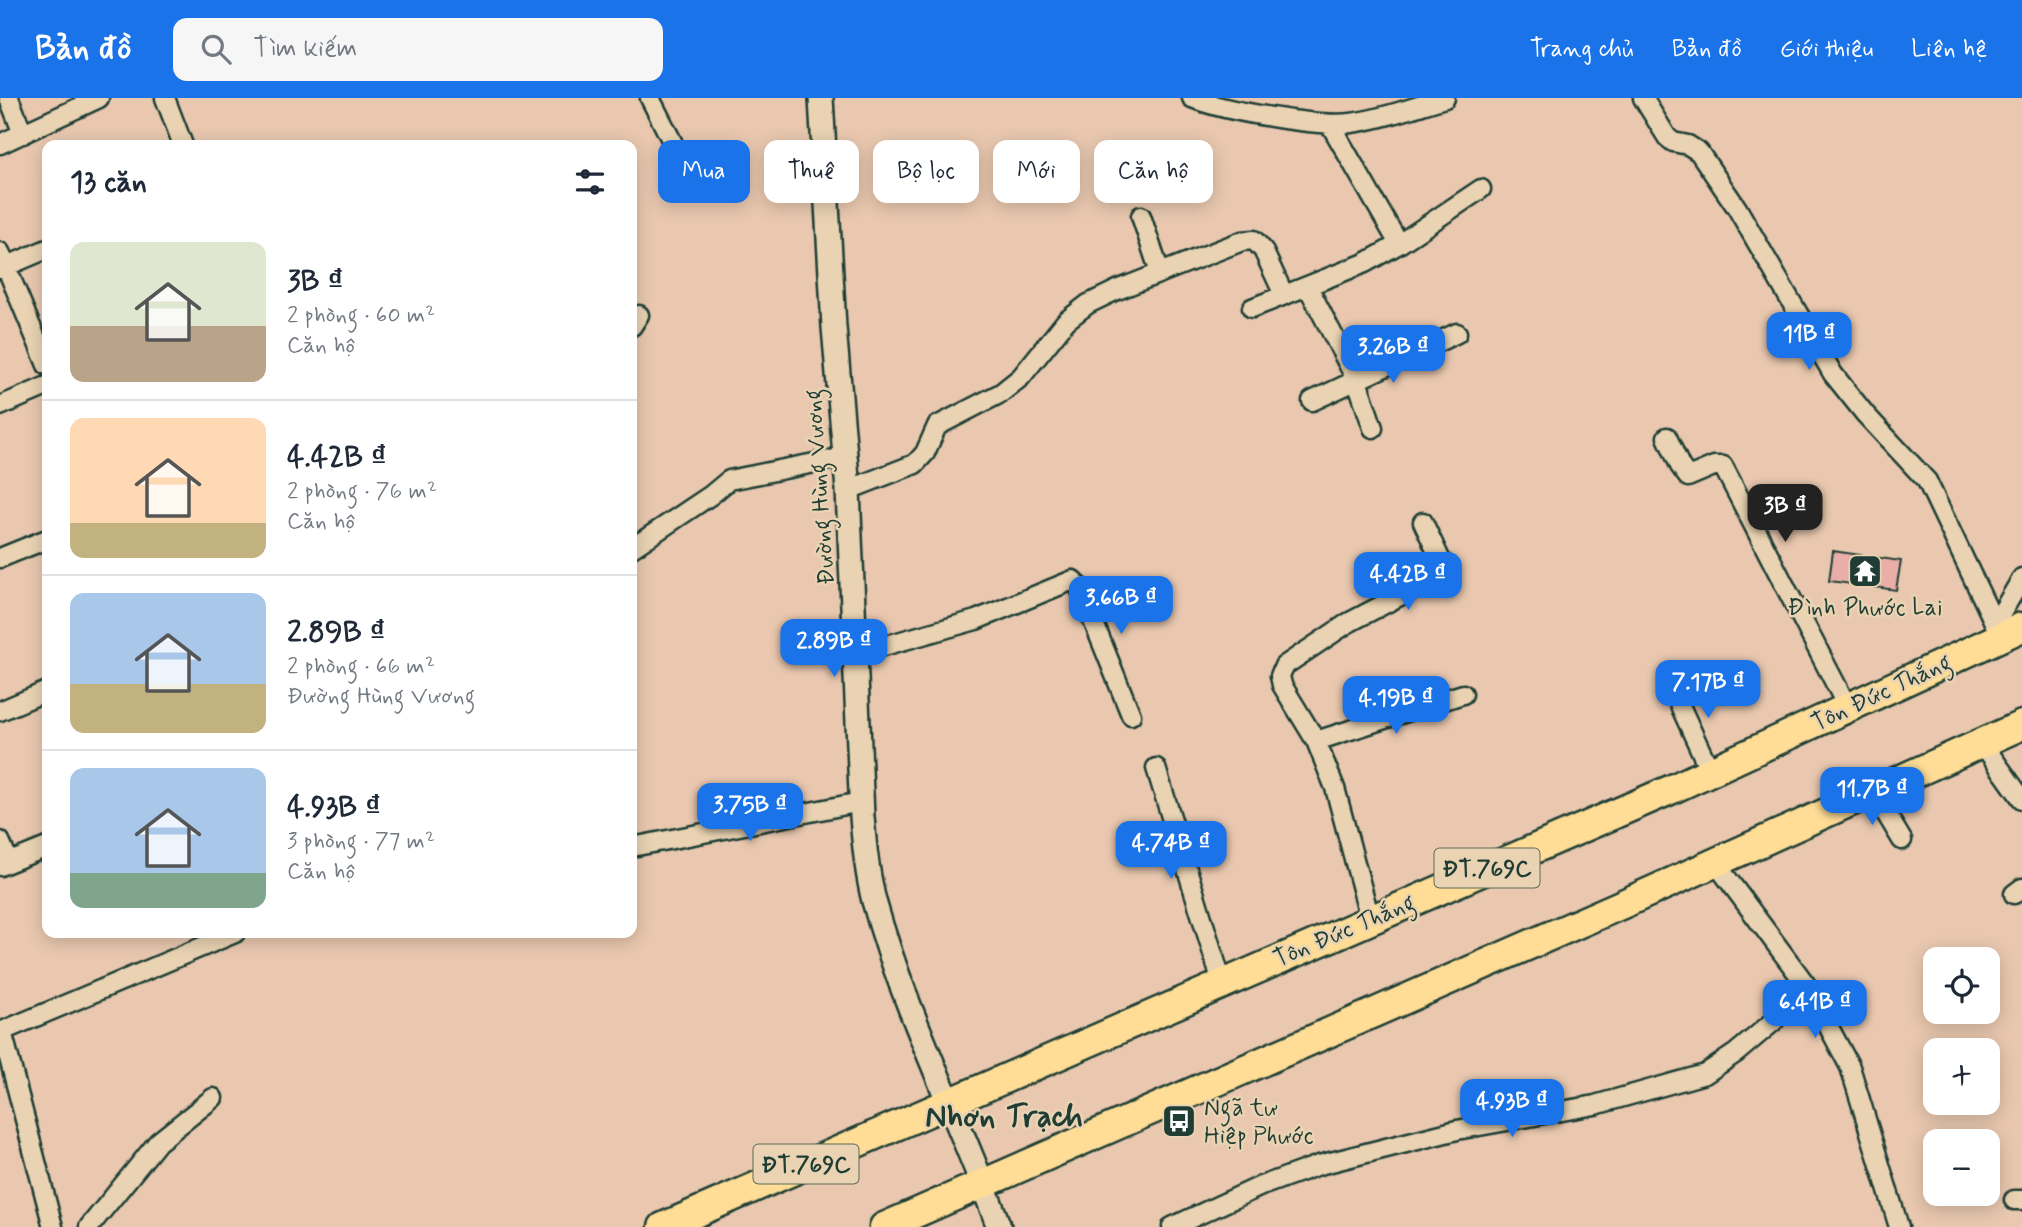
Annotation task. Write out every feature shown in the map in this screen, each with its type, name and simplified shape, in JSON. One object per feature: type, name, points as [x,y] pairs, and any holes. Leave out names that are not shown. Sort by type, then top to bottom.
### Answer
[{"type":"main road","name":"Tôn Đức Thắng","points":[[663,1227],[1710,771],[1848,708],[2006,629]]},
{"type":"main road","points":[[884,1227],[2022,725]]},
{"type":"street","points":[[9,98],[23,134]]},
{"type":"street","points":[[0,144],[99,98]]},
{"type":"street","points":[[164,98],[181,140]]},
{"type":"street","points":[[650,98],[671,140]]},
{"type":"street","name":"Đường Hùng Vương","points":[[821,98],[834,327],[848,490],[861,802],[866,860],[874,899],[894,964],[999,1227]]},
{"type":"street","points":[[1192,98],[1238,110],[1330,124],[1367,119],[1445,98]]},
{"type":"street","points":[[1643,98],[1667,137],[1699,152],[1737,208],[1833,374],[1865,414],[1927,481],[2006,629]]},
{"type":"street","points":[[1330,124],[1399,244]]},
{"type":"street","points":[[1252,308],[1365,263],[1399,244],[1481,189]]},
{"type":"street","points":[[1142,216],[1160,273]]},
{"type":"street","points":[[848,490],[915,464],[925,453],[937,426],[1001,393],[1021,377],[1066,321],[1088,304],[1242,241],[1254,240],[1263,250],[1284,296]]},
{"type":"street","points":[[42,250],[2,262],[42,338]]},
{"type":"street","points":[[1308,287],[1357,381],[1373,428]]},
{"type":"street","points":[[1312,401],[1457,333]]},
{"type":"street","points":[[0,406],[42,388]]},
{"type":"street","points":[[1667,437],[1688,477],[1714,466],[1723,466],[1848,708]]},
{"type":"street","points":[[637,545],[729,480],[845,457]]},
{"type":"street","points":[[1370,919],[1342,808],[1316,741],[1282,685],[1280,676],[1284,666],[1348,622],[1440,575],[1443,565],[1423,522]]},
{"type":"street","points":[[0,558],[42,541]]},
{"type":"street","points":[[2006,629],[2022,578]]},
{"type":"street","points":[[855,654],[976,620],[1073,580],[1079,586],[1098,629],[1131,715]]},
{"type":"street","points":[[1671,686],[1710,771]]},
{"type":"street","points":[[0,711],[42,693]]},
{"type":"street","points":[[1316,741],[1464,694]]},
{"type":"street","points":[[1982,743],[2022,799]]},
{"type":"street","points":[[1156,768],[1222,983]]},
{"type":"street","points":[[1869,794],[1887,815],[1902,840]]},
{"type":"street","points":[[637,846],[861,802]]},
{"type":"street","points":[[0,841],[4,864],[42,849]]},
{"type":"street","points":[[1715,862],[1807,986],[1850,1068],[1899,1227]]},
{"type":"street","points":[[53,1227],[1,1032],[223,938]]},
{"type":"street","points":[[1172,1227],[1261,1186],[1318,1165],[1457,1130],[1595,1105],[1705,1074],[1736,1053],[1774,1021],[1807,986]]},
{"type":"street","points":[[89,1227],[158,1142],[213,1098]]},
{"type":"building","name":"Đình Phước Lai","points":[[1833,551],[1901,561],[1896,590],[1829,581]]},
{"type":"place","name":"Đình Phước Lai","points":[[1865,571]]},
{"type":"place","name":"Ngã tư Hiệp Phước","points":[[1179,1121]]},
{"type":"district","name":"Nhơn Trạch","points":[[1004,1115]]}]
